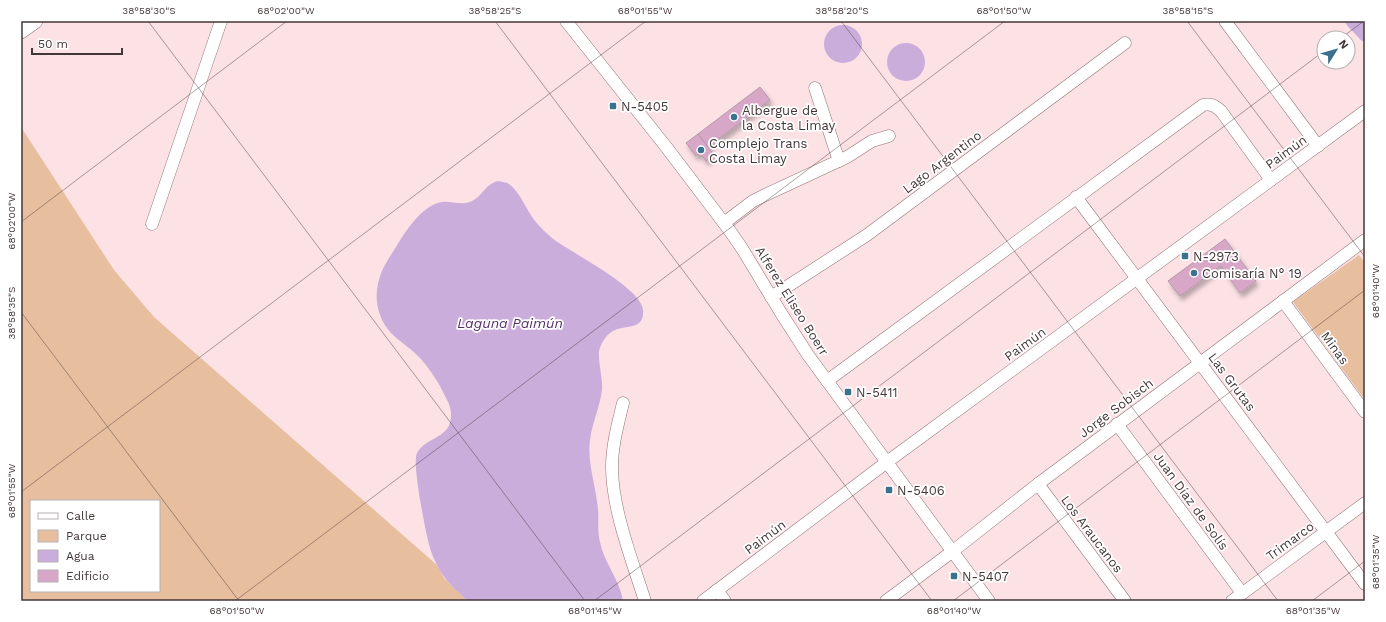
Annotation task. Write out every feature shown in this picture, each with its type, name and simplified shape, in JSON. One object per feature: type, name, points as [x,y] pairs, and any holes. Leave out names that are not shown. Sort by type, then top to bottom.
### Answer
[{"type":"main road","points":[[21,31],[34,21]]},
{"type":"street","points":[[152,224],[221,21]]},
{"type":"street","name":"Alferez Eliseo Boerr","points":[[566,21],[724,222],[739,243],[799,342],[989,601]]},
{"type":"street","points":[[1225,21],[1318,146]]},
{"type":"street","name":"Lago Argentino","points":[[771,296],[867,235],[1125,43]]},
{"type":"street","points":[[815,88],[839,161]]},
{"type":"street","points":[[827,381],[1196,108],[1209,103],[1216,106],[1271,180]]},
{"type":"street","name":"Paimún","points":[[703,601],[887,462],[1365,111]]},
{"type":"street","points":[[724,222],[758,199],[854,154],[872,141],[889,136]]},
{"type":"street","name":"Las Grutas","points":[[1076,197],[1365,584]]},
{"type":"street","name":"Jorge Sobisch","points":[[886,601],[1117,424],[1364,243]]},
{"type":"street","name":"Minas","points":[[1283,301],[1365,412]]},
{"type":"street","points":[[623,403],[614,445],[612,466],[613,488],[618,512],[645,601]]},
{"type":"street","name":"Juan Díaz de Solís","points":[[1117,424],[1242,593]]},
{"type":"street","name":"Los Araucanos","points":[[1038,484],[1125,601]]},
{"type":"street","name":"Trimarco","points":[[1232,601],[1365,503]]},
{"type":"street","points":[[717,590],[725,601]]},
{"type":"green space","points":[[21,127],[114,270],[154,317],[437,565],[444,578],[468,601],[21,601]]},
{"type":"green space","points":[[1359,255],[1365,263],[1365,400],[1293,302]]},
{"type":"water","points":[[843,25],[853,28],[859,34],[862,44],[859,54],[853,60],[843,63],[833,60],[827,54],[824,44],[827,34],[833,28]]},
{"type":"water","points":[[906,43],[916,46],[922,52],[925,62],[922,72],[916,78],[906,81],[896,78],[890,72],[887,62],[890,52],[896,46]]},
{"type":"water","name":"Laguna Paimún","points":[[498,181],[508,183],[513,187],[541,228],[561,244],[604,271],[631,291],[639,301],[643,310],[643,316],[638,324],[612,331],[609,333],[600,348],[599,356],[602,390],[600,403],[591,434],[589,449],[597,500],[600,542],[605,557],[619,586],[623,601],[468,601],[443,575],[432,555],[419,493],[416,459],[417,453],[421,447],[443,433],[447,428],[450,422],[451,410],[440,386],[426,365],[417,355],[391,333],[386,326],[377,303],[377,287],[382,271],[387,262],[404,234],[421,214],[435,204],[442,202],[464,203],[472,201],[490,185]]},
{"type":"building","name":"Albergue de la Costa Limay","points":[[760,87],[770,100],[708,147],[698,134]]},
{"type":"building","name":"Complejo Trans Costa Limay","points":[[698,134],[714,155],[706,161],[700,153],[696,156],[686,143]]},
{"type":"building","name":"Comisaría N° 19","points":[[1225,239],[1256,281],[1240,293],[1221,266],[1180,296],[1168,281]]},
{"type":"waterway","points":[[1352,21],[1365,35]]},
{"type":"place","name":"N-5405","points":[[613,106]]},
{"type":"place","name":"Albergue de la Costa Limay","points":[[734,117]]},
{"type":"place","name":"Complejo Trans Costa Limay","points":[[701,150]]},
{"type":"place","name":"N-2973","points":[[1185,256]]},
{"type":"place","name":"Comisaría N° 19","points":[[1194,273]]},
{"type":"place","name":"N-5411","points":[[848,392]]},
{"type":"place","name":"N-5406","points":[[889,490]]},
{"type":"place","name":"N-5407","points":[[954,576]]}]
